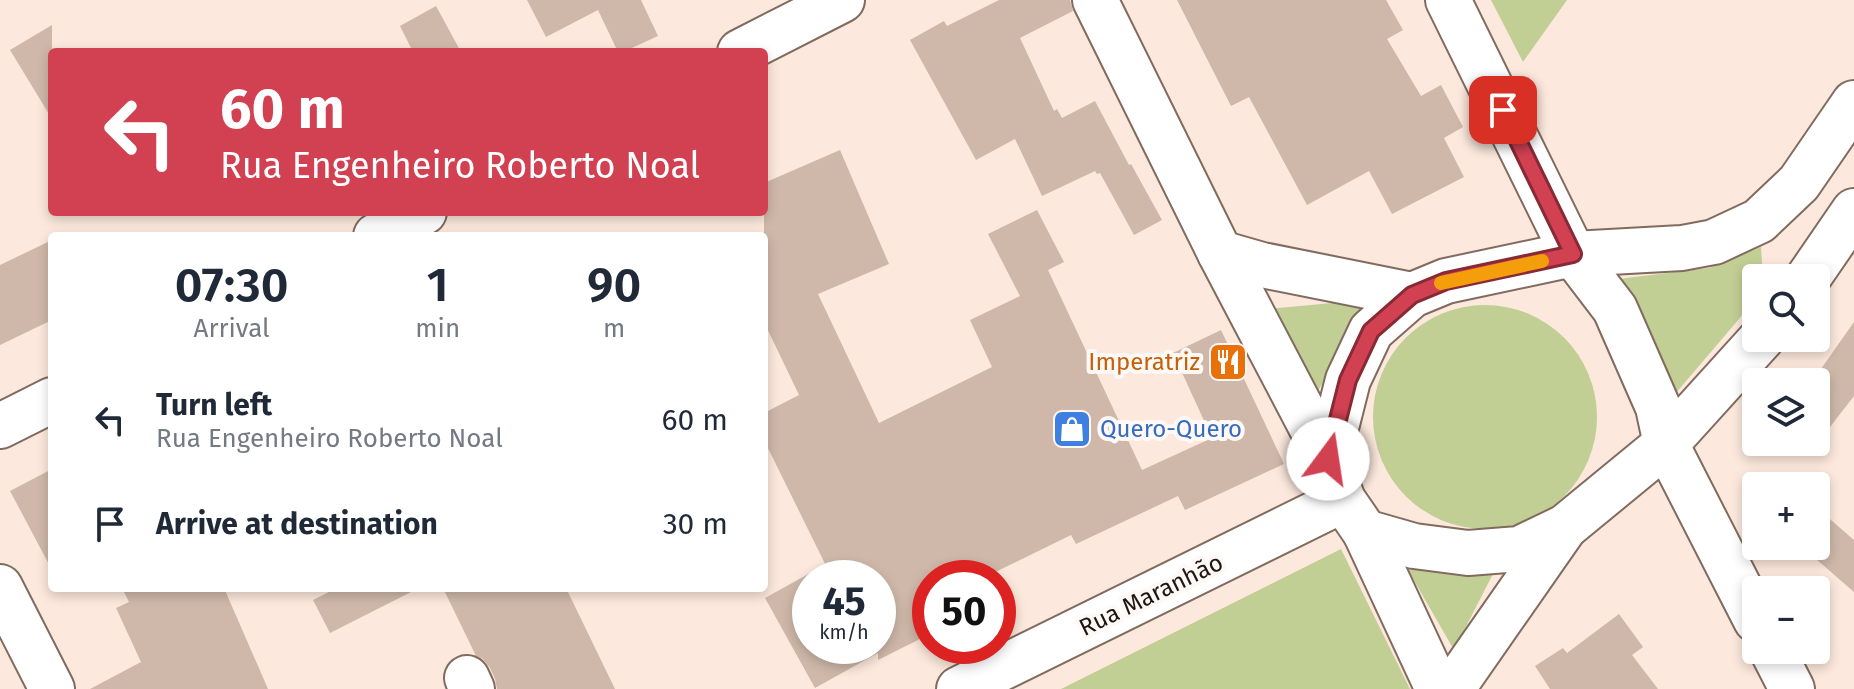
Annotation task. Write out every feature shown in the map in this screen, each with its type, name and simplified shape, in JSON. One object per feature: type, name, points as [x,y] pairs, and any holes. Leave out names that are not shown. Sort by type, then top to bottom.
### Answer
[{"type":"street","points":[[748,48],[842,0]]},
{"type":"street","points":[[1095,0],[1220,253],[1328,459],[1438,689]]},
{"type":"street","points":[[1448,0],[1573,254],[1615,309],[1658,407],[1666,444],[1742,593]]},
{"type":"street","points":[[1328,459],[1348,380],[1371,331],[1412,295],[1446,281],[1573,254],[1682,248],[1714,242],[1759,221],[1799,183],[1854,103]]},
{"type":"street","points":[[1818,264],[1854,211]]},
{"type":"street","points":[[384,232],[416,216]]},
{"type":"street","points":[[1220,253],[1262,265],[1412,295]]},
{"type":"street","points":[[1354,516],[1414,546],[1468,553],[1519,549],[1565,527],[1666,444],[1749,352]]},
{"type":"street","points":[[0,426],[48,402]]},
{"type":"street","name":"Rua Maranhão","points":[[959,689],[1354,516]]},
{"type":"street","points":[[1452,689],[1565,527]]},
{"type":"street","points":[[0,587],[52,689]]},
{"type":"street","points":[[1779,664],[1792,689]]},
{"type":"green space","points":[[1491,0],[1567,0],[1523,62]]},
{"type":"green space","points":[[1761,247],[1762,264],[1742,264],[1742,315],[1675,394],[1618,279],[1709,268]]},
{"type":"green space","points":[[1376,299],[1312,400],[1268,309]]},
{"type":"green space","points":[[1485,305],[1528,313],[1564,338],[1589,374],[1597,417],[1589,460],[1564,496],[1528,521],[1485,529],[1442,521],[1406,496],[1381,460],[1373,417],[1381,374],[1406,338],[1442,313]]},
{"type":"green space","points":[[1341,549],[1410,689],[1061,689]]},
{"type":"green space","points":[[1498,564],[1454,650],[1408,570]]},
{"type":"building","points":[[527,0],[641,0],[658,36],[632,48],[616,48],[598,10],[546,37]]},
{"type":"building","points":[[999,0],[1070,0],[1073,11],[1020,38],[1054,111],[1057,109],[1062,118],[1095,101],[1162,220],[1134,235],[1100,173],[1095,171],[1042,196],[1015,139],[976,160],[910,40],[944,21],[947,26]]},
{"type":"building","points":[[1177,0],[1386,0],[1403,30],[1387,39],[1421,96],[1441,85],[1463,127],[1444,138],[1464,177],[1392,214],[1369,171],[1307,205],[1249,97],[1231,106]]},
{"type":"building","points":[[436,6],[459,48],[411,48],[400,26]]},
{"type":"building","points":[[52,25],[52,48],[48,48],[48,112],[10,50]]},
{"type":"building","points":[[840,150],[889,264],[818,294],[879,423],[992,367],[970,320],[1020,296],[988,234],[1037,210],[1064,262],[1048,270],[1142,470],[1212,438],[1173,353],[1221,330],[1284,464],[1185,510],[1178,496],[1076,544],[1071,535],[1016,562],[912,560],[912,643],[896,651],[896,560],[823,560],[768,448],[768,411],[799,395],[768,330],[768,232],[764,232],[764,216],[768,216],[768,181]]},
{"type":"building","points":[[48,242],[48,322],[0,345],[0,265]]},
{"type":"building","points":[[1854,322],[1854,396],[1830,427],[1830,368],[1822,368]]},
{"type":"building","points":[[48,471],[48,562],[10,491]]},
{"type":"building","points":[[1830,519],[1854,540],[1854,592],[1817,560],[1830,560]]},
{"type":"building","points":[[792,583],[792,647],[765,598]]},
{"type":"building","points":[[124,592],[226,592],[268,689],[90,689],[141,662],[116,608],[129,602]]},
{"type":"building","points":[[329,592],[411,592],[330,633],[313,600]]},
{"type":"building","points":[[445,592],[568,592],[615,689],[497,689],[490,668],[476,656]]},
{"type":"building","points":[[1619,614],[1643,647],[1632,655],[1658,689],[1550,689],[1535,666],[1563,648],[1567,653]]},
{"type":"building","points":[[802,664],[858,664],[815,688]]},
{"type":"slow traffic","points":[[1441,283],[1542,261]]},
{"type":"place","name":"Imperatriz","points":[[1228,362]]},
{"type":"place","name":"Quero-Quero","points":[[1072,429]]},
{"type":"route","points":[[1328,459],[1348,380],[1371,331],[1412,295],[1446,281],[1573,254],[1503,110]]}]
